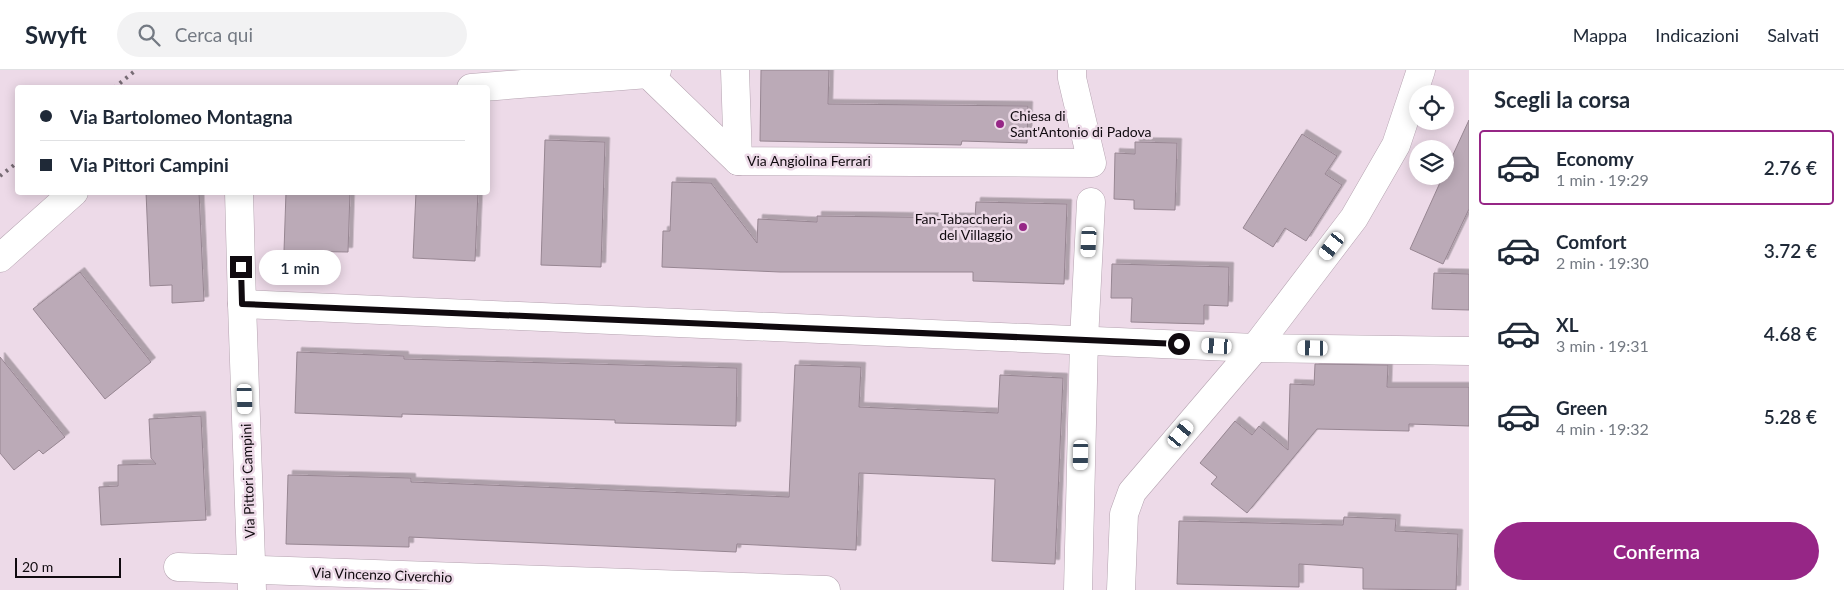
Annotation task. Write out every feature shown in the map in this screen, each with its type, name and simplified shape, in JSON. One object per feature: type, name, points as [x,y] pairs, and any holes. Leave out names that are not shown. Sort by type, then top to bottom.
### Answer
[{"type":"street","points":[[736,70],[738,161]]},
{"type":"street","name":"Via Angiolina Ferrari","points":[[490,86],[653,72],[738,161],[1092,163],[1072,78],[1072,70]]},
{"type":"street","points":[[1121,590],[1124,514],[1132,492],[1255,348],[1354,218],[1396,145],[1422,70]]},
{"type":"street","points":[[0,258],[71,195]]},
{"type":"street","name":"Via Pittori Campini","points":[[239,195],[252,580]]},
{"type":"street","points":[[1078,590],[1084,340],[1091,202]]},
{"type":"street","points":[[242,304],[1255,348],[1469,351]]},
{"type":"street","name":"Via Vincenzo Civerchio","points":[[178,567],[252,580],[826,590]]},
{"type":"building","points":[[761,70],[829,70],[828,104],[1028,106],[1027,143],[962,141],[961,145],[760,141]]},
{"type":"building","points":[[1469,120],[1469,209],[1443,264],[1410,249],[1439,185],[1454,185],[1454,152]]},
{"type":"building","points":[[1302,134],[1337,156],[1325,174],[1342,185],[1306,241],[1285,228],[1273,247],[1243,228]]},
{"type":"building","points":[[545,140],[605,142],[601,267],[541,265]]},
{"type":"building","points":[[1135,142],[1177,143],[1175,210],[1134,209],[1134,200],[1114,199],[1115,153],[1135,154]]},
{"type":"building","points":[[672,182],[711,183],[757,243],[758,219],[817,222],[817,216],[975,218],[976,202],[1067,204],[1064,284],[973,281],[973,272],[780,272],[662,267],[663,231],[670,231]]},
{"type":"building","points":[[146,195],[199,195],[204,301],[172,303],[172,285],[150,286]]},
{"type":"building","points":[[286,195],[350,195],[348,252],[284,251]]},
{"type":"building","points":[[416,195],[478,195],[475,261],[413,258]]},
{"type":"building","points":[[1112,264],[1229,267],[1228,306],[1204,305],[1204,324],[1131,322],[1132,298],[1111,298]]},
{"type":"building","points":[[80,272],[151,362],[105,399],[33,309]]},
{"type":"building","points":[[1434,273],[1469,274],[1469,310],[1432,309]]},
{"type":"building","points":[[297,352],[404,356],[404,359],[737,368],[736,426],[615,423],[615,420],[402,414],[402,417],[295,413]]},
{"type":"building","points":[[0,357],[65,437],[43,454],[39,450],[14,470],[0,453]]},
{"type":"building","points":[[1315,364],[1388,365],[1387,387],[1469,387],[1469,426],[1409,424],[1409,431],[1317,429],[1247,513],[1211,484],[1217,477],[1200,463],[1235,421],[1252,435],[1259,426],[1288,450],[1290,384],[1314,385]]},
{"type":"building","points":[[795,365],[861,367],[859,407],[998,413],[1000,375],[1063,378],[1055,564],[992,561],[995,479],[859,473],[856,550],[737,544],[736,552],[409,537],[409,547],[286,544],[288,475],[411,478],[411,482],[789,497]]},
{"type":"building","points":[[201,416],[206,520],[101,525],[99,487],[118,486],[118,465],[156,464],[151,458],[149,419]]},
{"type":"building","points":[[1344,517],[1396,519],[1395,531],[1458,534],[1456,590],[1363,589],[1363,568],[1299,564],[1299,587],[1177,584],[1179,521],[1343,525]]},
{"type":"railway","points":[[118,85],[136,70]]},
{"type":"railway","points":[[0,176],[15,164]]},
{"type":"place","name":"Chiesa di Sant'Antonio di Padova","points":[[1000,124]]},
{"type":"place","name":"Fan-Tabaccheria del Villaggio","points":[[1023,227]]},
{"type":"route","points":[[241,267],[242,304],[1179,344]]}]
